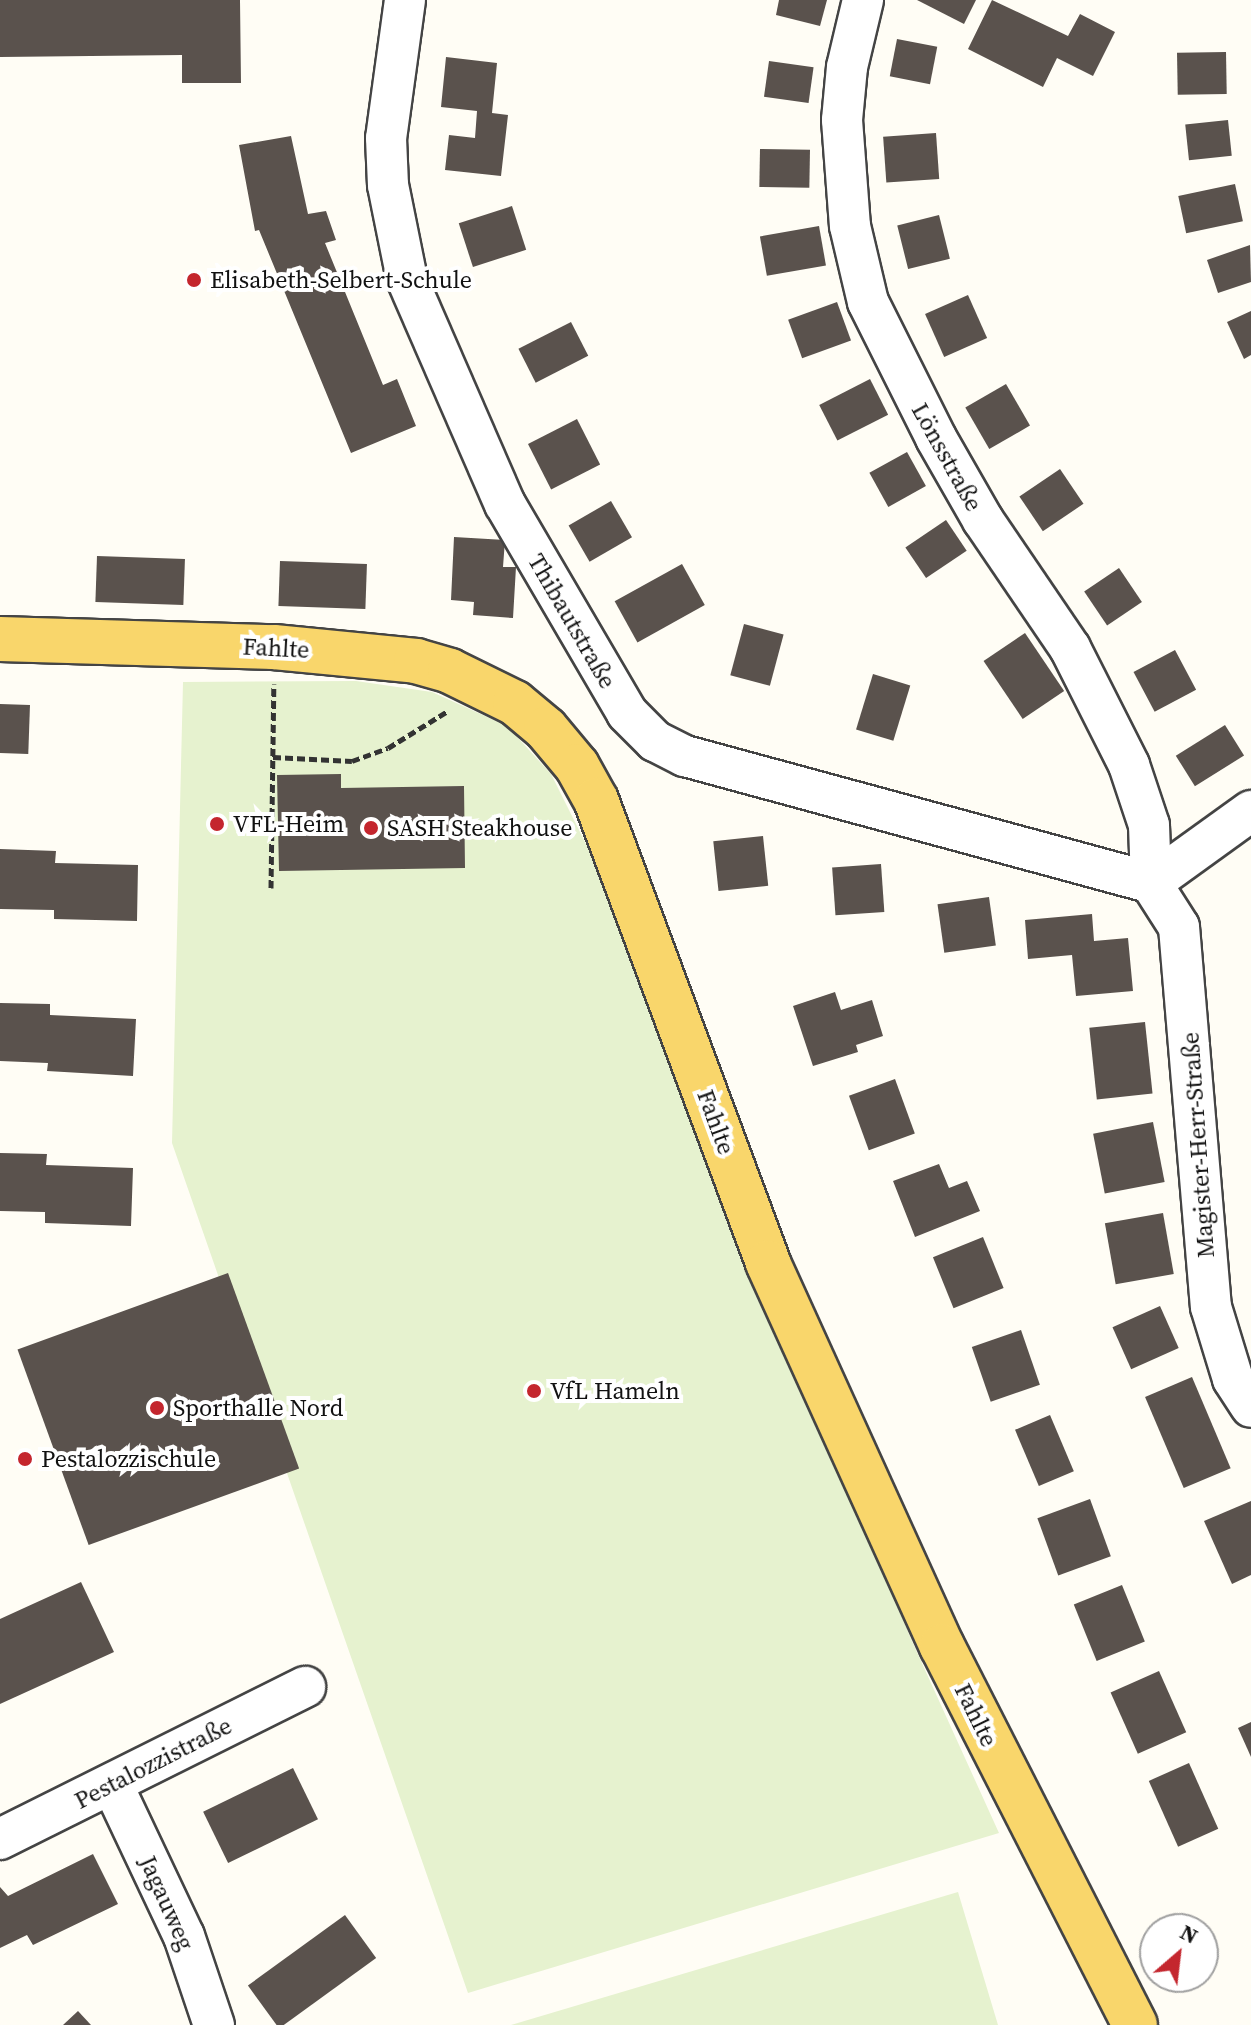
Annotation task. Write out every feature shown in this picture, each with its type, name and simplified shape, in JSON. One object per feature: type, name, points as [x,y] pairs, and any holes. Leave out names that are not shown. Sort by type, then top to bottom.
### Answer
[{"type":"main road","name":"Fahlte","points":[[0,639],[274,647],[416,661],[474,681],[515,703],[546,729],[596,800],[768,1263],[942,1646],[1135,2025]]},
{"type":"street","name":"Thibautstraße","points":[[405,0],[386,138],[388,185],[407,279],[505,504],[627,713],[655,741],[685,756],[1151,883]]},
{"type":"street","name":"Lönsstraße","points":[[863,0],[847,67],[842,120],[850,226],[868,302],[902,376],[983,520],[1100,699],[1149,825],[1151,883]]},
{"type":"street","points":[[1151,883],[1251,811]]},
{"type":"street","name":"Magister-Herr-Straße","points":[[1151,883],[1179,927],[1211,1307],[1233,1379],[1251,1407]]},
{"type":"street","name":"Pestalozzistraße","points":[[0,1839],[305,1687]]},
{"type":"street","name":"Jagauweg","points":[[112,1784],[184,1936],[214,2025]]},
{"type":"path","points":[[271,888],[274,647]]},
{"type":"path","points":[[273,757],[352,761],[376,753],[452,709],[474,681]]},
{"type":"green space","name":"VfL Hameln","points":[[356,681],[432,692],[507,726],[551,774],[591,854],[911,1639],[999,1833],[468,1993],[172,1143],[183,682]]},
{"type":"green space","points":[[958,1892],[998,2025],[511,2025]]},
{"type":"building","points":[[0,0],[240,0],[241,83],[182,83],[182,55],[0,57]]},
{"type":"building","points":[[779,0],[827,0],[820,26],[776,15]]},
{"type":"building","points":[[917,0],[976,0],[964,24]]},
{"type":"building","points":[[992,0],[1068,36],[1080,14],[1115,32],[1093,76],[1057,58],[1043,87],[968,49]]},
{"type":"building","points":[[897,39],[937,47],[930,84],[890,76]]},
{"type":"building","points":[[1226,52],[1227,94],[1178,95],[1177,53]]},
{"type":"building","points":[[446,57],[497,63],[492,113],[508,115],[501,176],[445,170],[449,135],[475,138],[477,111],[441,107]]},
{"type":"building","points":[[769,61],[814,67],[809,103],[764,97]]},
{"type":"building","points":[[1228,120],[1232,156],[1189,160],[1185,124]]},
{"type":"building","points":[[936,133],[939,179],[886,183],[883,137]]},
{"type":"building","points":[[291,136],[308,214],[326,211],[336,240],[325,243],[383,385],[397,379],[416,426],[351,453],[259,230],[255,231],[239,145]]},
{"type":"building","points":[[760,149],[810,150],[809,188],[759,187]]},
{"type":"building","points":[[1235,184],[1243,221],[1186,233],[1178,196]]},
{"type":"building","points":[[512,206],[526,250],[473,267],[459,223]]},
{"type":"building","points":[[939,215],[950,259],[908,269],[897,225]]},
{"type":"building","points":[[819,226],[826,265],[767,276],[760,236]]},
{"type":"building","points":[[1250,245],[1251,282],[1218,293],[1207,260]]},
{"type":"building","points":[[968,295],[987,338],[944,357],[925,314]]},
{"type":"building","points":[[837,302],[851,341],[802,358],[788,320]]},
{"type":"building","points":[[1251,311],[1251,355],[1244,359],[1227,322]]},
{"type":"building","points":[[571,322],[588,356],[536,383],[518,349]]},
{"type":"building","points":[[870,379],[888,415],[837,441],[819,405]]},
{"type":"building","points":[[1006,384],[1030,426],[989,449],[965,408]]},
{"type":"building","points":[[577,419],[600,464],[551,489],[528,444]]},
{"type":"building","points":[[907,452],[926,486],[888,507],[869,473]]},
{"type":"building","points":[[1060,469],[1083,504],[1043,531],[1019,496]]},
{"type":"building","points":[[611,501],[632,537],[590,562],[569,526]]},
{"type":"building","points":[[946,520],[967,551],[926,578],[905,547]]},
{"type":"building","points":[[454,537],[505,540],[503,567],[516,567],[513,618],[473,615],[474,602],[451,600]]},
{"type":"building","points":[[97,556],[185,559],[183,605],[95,602]]},
{"type":"building","points":[[280,561],[367,564],[365,609],[278,606]]},
{"type":"building","points":[[682,564],[705,605],[637,642],[615,601]]},
{"type":"building","points":[[1119,568],[1142,602],[1107,625],[1084,591]]},
{"type":"building","points":[[744,624],[784,635],[770,686],[730,675]]},
{"type":"building","points":[[1025,633],[1064,691],[1023,719],[984,661]]},
{"type":"building","points":[[1175,650],[1196,690],[1155,712],[1134,672]]},
{"type":"building","points":[[873,674],[910,685],[893,741],[856,729]]},
{"type":"building","points":[[0,704],[30,705],[28,754],[0,753]]},
{"type":"building","points":[[1225,725],[1244,756],[1195,786],[1176,756]]},
{"type":"building","name":"SASH Steakhouse","points":[[341,774],[341,788],[464,786],[465,868],[279,871],[277,775]]},
{"type":"building","points":[[763,836],[768,886],[719,891],[713,841]]},
{"type":"building","points":[[0,849],[56,851],[55,863],[138,865],[137,921],[54,919],[54,910],[0,909]]},
{"type":"building","points":[[881,864],[884,912],[835,915],[832,867]]},
{"type":"building","points":[[989,897],[996,946],[944,953],[938,904]]},
{"type":"building","points":[[1092,914],[1094,941],[1128,938],[1133,991],[1076,996],[1072,955],[1028,959],[1025,920]]},
{"type":"building","points":[[835,992],[841,1010],[872,1000],[883,1036],[856,1045],[858,1052],[813,1066],[793,1006]]},
{"type":"building","points":[[0,1003],[50,1004],[50,1015],[136,1019],[133,1076],[47,1071],[48,1063],[0,1061]]},
{"type":"building","points":[[1145,1022],[1153,1094],[1097,1099],[1089,1028]]},
{"type":"building","points":[[895,1079],[915,1134],[869,1150],[849,1096]]},
{"type":"building","points":[[1153,1122],[1165,1182],[1105,1194],[1093,1134]]},
{"type":"building","points":[[0,1153],[47,1154],[46,1165],[133,1168],[131,1226],[45,1223],[45,1212],[0,1211]]},
{"type":"building","points":[[939,1164],[949,1188],[967,1181],[980,1211],[915,1237],[893,1181]]},
{"type":"building","points":[[1163,1213],[1174,1274],[1116,1284],[1105,1223]]},
{"type":"building","points":[[983,1237],[1004,1288],[954,1308],[933,1257]]},
{"type":"building","name":"Sporthalle Nord","points":[[228,1273],[299,1468],[89,1545],[18,1350]]},
{"type":"building","points":[[1160,1306],[1179,1348],[1131,1369],[1112,1327]]},
{"type":"building","points":[[1021,1330],[1040,1385],[991,1402],[972,1347]]},
{"type":"building","points":[[1192,1377],[1231,1468],[1184,1488],[1145,1397]]},
{"type":"building","points":[[1050,1415],[1074,1471],[1039,1486],[1015,1430]]},
{"type":"building","points":[[1090,1499],[1111,1556],[1058,1575],[1037,1518]]},
{"type":"building","points":[[1251,1501],[1251,1575],[1232,1584],[1204,1521]]},
{"type":"building","points":[[81,1582],[114,1652],[0,1704],[0,1619]]},
{"type":"building","points":[[1122,1585],[1145,1642],[1097,1661],[1074,1604]]},
{"type":"building","points":[[1159,1671],[1186,1732],[1138,1754],[1111,1693]]},
{"type":"building","points":[[1251,1722],[1251,1757],[1238,1728]]},
{"type":"building","points":[[1189,1763],[1218,1829],[1178,1847],[1149,1781]]},
{"type":"building","points":[[293,1768],[318,1819],[228,1863],[203,1812]]},
{"type":"building","points":[[93,1854],[118,1904],[33,1945],[27,1935],[0,1948],[0,1887],[8,1896]]},
{"type":"building","points":[[345,1915],[376,1958],[284,2025],[277,2025],[248,1986]]},
{"type":"building","points":[[78,2011],[91,2025],[63,2025]]},
{"type":"place","name":"Elisabeth-Selbert-Schule","points":[[194,280]]},
{"type":"place","name":"VFL-Heim","points":[[217,824]]},
{"type":"place","name":"SASH Steakhouse","points":[[371,828]]},
{"type":"place","name":"VfL Hameln","points":[[534,1391]]},
{"type":"place","name":"Sporthalle Nord","points":[[157,1408]]},
{"type":"place","name":"Pestalozzischule","points":[[25,1459]]}]
